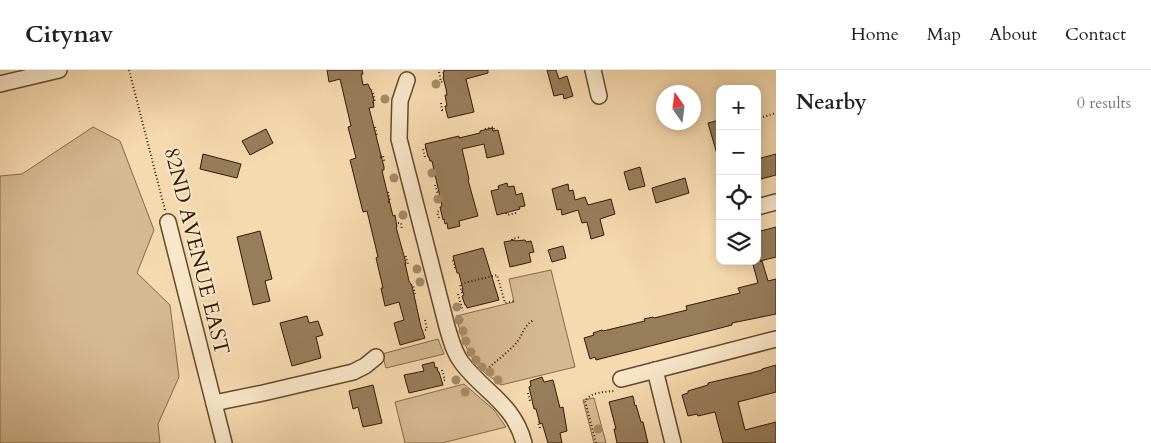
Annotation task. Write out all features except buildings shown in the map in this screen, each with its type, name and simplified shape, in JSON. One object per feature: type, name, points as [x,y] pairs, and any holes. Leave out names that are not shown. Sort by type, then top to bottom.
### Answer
[{"type":"street","points":[[0,84],[59,70]]},
{"type":"street","points":[[593,70],[599,96]]},
{"type":"street","points":[[407,80],[400,100],[399,139],[452,345],[461,362],[475,379],[502,403],[512,416],[524,443]]},
{"type":"street","points":[[761,205],[776,202]]},
{"type":"street","name":"82ND AVENUE EAST","points":[[168,222],[224,443]]},
{"type":"street","points":[[620,385],[655,370],[776,339]]},
{"type":"street","points":[[214,403],[353,372],[365,366],[376,357]]},
{"type":"street","points":[[655,370],[673,443]]},
{"type":"path","name":"82ND AVENUE EAST","points":[[129,70],[168,222]]},
{"type":"path","points":[[439,72],[441,82],[444,81]]},
{"type":"path","points":[[373,93],[376,102],[373,103]]},
{"type":"path","points":[[441,103],[442,110],[444,110]]},
{"type":"path","points":[[763,117],[776,114]]},
{"type":"path","points":[[375,127],[376,135]]},
{"type":"path","points":[[485,129],[494,127],[494,130]]},
{"type":"path","points":[[425,157],[423,149],[426,148]]},
{"type":"path","points":[[380,157],[383,156],[385,163]]},
{"type":"path","points":[[435,185],[437,192],[439,192]]},
{"type":"path","points":[[388,192],[390,201],[388,202]]},
{"type":"path","points":[[439,211],[437,212],[439,218]]},
{"type":"path","points":[[506,213],[507,215],[516,213]]},
{"type":"path","points":[[398,223],[401,223],[402,230]]},
{"type":"path","points":[[512,240],[520,237]]},
{"type":"path","points":[[405,254],[408,264],[405,265]]},
{"type":"path","points":[[455,260],[453,260],[455,268]]},
{"type":"path","points":[[462,293],[460,284],[497,275],[504,303],[514,301]]},
{"type":"path","points":[[411,285],[413,285],[415,294]]},
{"type":"path","points":[[458,294],[463,312]]},
{"type":"path","points":[[425,320],[428,329],[425,330]]},
{"type":"path","points":[[484,374],[496,360],[517,342],[526,325],[534,320]]},
{"type":"path","points":[[442,370],[445,380],[443,380]]},
{"type":"path","points":[[596,443],[585,401],[592,395],[620,385]]},
{"type":"path","points":[[528,393],[530,401],[532,400]]},
{"type":"path","points":[[540,422],[538,422],[540,428]]},
{"type":"shaded area","points":[[93,127],[120,141],[154,230],[137,273],[170,305],[179,377],[158,424],[160,443],[0,443],[0,176],[22,174]]},
{"type":"shaded area","points":[[551,270],[575,367],[501,385],[484,372],[468,352],[456,316],[514,302],[509,279]]},
{"type":"shaded area","points":[[438,339],[444,354],[386,368],[382,354]]},
{"type":"shaded area","points":[[464,384],[494,410],[506,427],[442,443],[405,443],[395,402]]},
{"type":"shaded area","points":[[594,398],[606,443],[594,443],[583,400]]}]
